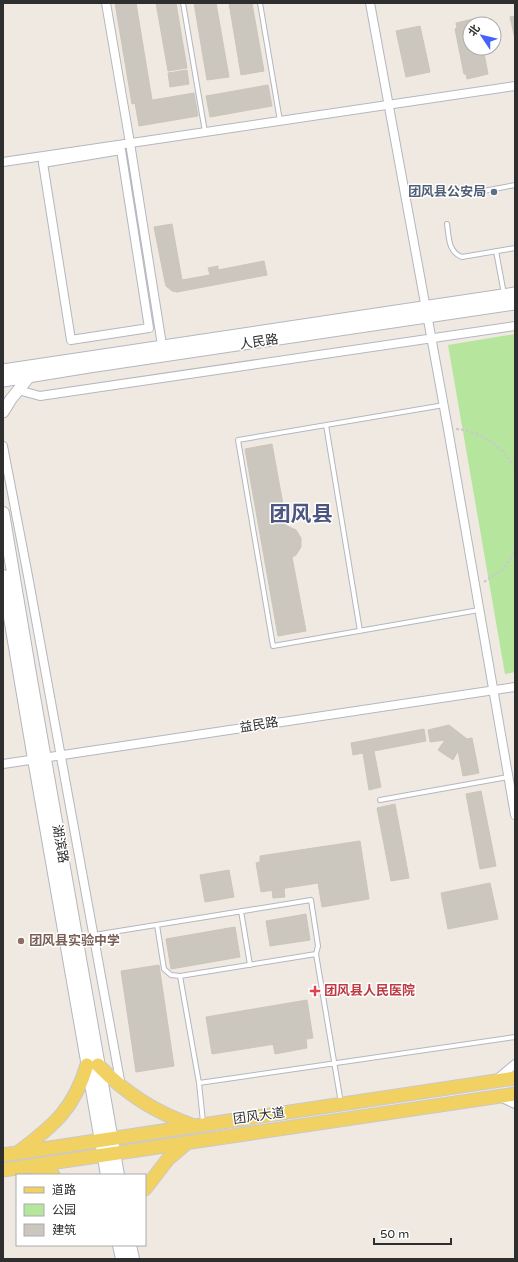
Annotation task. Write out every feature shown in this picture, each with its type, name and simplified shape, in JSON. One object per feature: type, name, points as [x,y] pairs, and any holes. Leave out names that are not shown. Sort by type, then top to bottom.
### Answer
[{"type":"main road","name":"湖滨路","points":[[3,513],[39,759]]},
{"type":"main road","name":"湖滨路","points":[[3,576],[39,759],[106,1139],[109,1154],[118,1174]]},
{"type":"main road","points":[[18,1152],[48,1129],[68,1107],[93,1065],[148,1106],[162,1114],[199,1125]]},
{"type":"main road","name":"团风大道","points":[[3,1155],[515,1078]]},
{"type":"main road","name":"团风大道","points":[[3,1170],[515,1094]]},
{"type":"main road","points":[[146,1188],[168,1159],[188,1142]]},
{"type":"main road","name":"湖滨路","points":[[107,1174],[109,1154]]},
{"type":"main road","points":[[31,1166],[51,1174]]},
{"type":"main road","points":[[119,1246],[122,1259]]},
{"type":"main road","points":[[130,1246],[133,1259]]},
{"type":"street","points":[[106,3],[162,345]]},
{"type":"street","points":[[370,3],[444,405],[515,816]]},
{"type":"street","points":[[3,162],[515,86]]},
{"type":"street","points":[[121,150],[149,328],[71,340],[43,163],[121,150]]},
{"type":"street","name":"人民路","points":[[3,381],[427,312],[509,294]]},
{"type":"street","name":"人民路","points":[[3,370],[162,345],[427,312],[515,304]]},
{"type":"street","points":[[18,390],[40,396],[515,326]]},
{"type":"street","points":[[3,412],[29,377]]},
{"type":"street","points":[[3,446],[122,1087]]},
{"type":"street","name":"益民路","points":[[3,764],[515,687]]},
{"type":"street","points":[[493,1081],[515,1064]]},
{"type":"street","points":[[498,1096],[515,1104]]},
{"type":"lane","points":[[183,3],[205,132]]},
{"type":"lane","points":[[260,3],[280,121]]},
{"type":"lane","points":[[473,193],[515,185]]},
{"type":"lane","points":[[446,224],[451,249],[459,256],[462,257],[515,248]]},
{"type":"lane","points":[[496,251],[509,294]]},
{"type":"lane","points":[[444,405],[238,440],[273,646],[480,610]]},
{"type":"lane","points":[[326,425],[360,631]]},
{"type":"lane","points":[[380,800],[508,776]]},
{"type":"lane","points":[[94,935],[311,900],[318,946],[316,954],[341,1104]]},
{"type":"lane","points":[[241,911],[250,965]]},
{"type":"lane","points":[[157,925],[164,969],[171,974],[180,976],[316,954]]},
{"type":"lane","points":[[180,976],[200,1083],[199,1125]]},
{"type":"lane","points":[[200,1083],[515,1037]]},
{"type":"path","points":[[448,429],[471,432],[490,441],[504,453],[515,467]]},
{"type":"path","points":[[475,585],[496,574],[508,562],[515,552]]},
{"type":"green space","points":[[515,334],[515,672],[505,674],[448,345]]},
{"type":"building","points":[[115,3],[136,3],[152,100],[132,104]]},
{"type":"building","points":[[156,3],[176,3],[187,68],[168,71]]},
{"type":"building","points":[[194,3],[216,3],[229,77],[207,80]]},
{"type":"building","points":[[229,3],[252,3],[264,71],[241,75]]},
{"type":"building","points":[[515,16],[515,39],[510,17]]},
{"type":"building","points":[[462,22],[462,56],[485,56],[488,74],[467,79],[466,74],[464,74],[455,29],[457,28],[456,23]]},
{"type":"building","points":[[420,26],[430,72],[406,77],[396,31]]},
{"type":"building","points":[[187,70],[189,84],[170,87],[168,73]]},
{"type":"building","points":[[268,85],[272,106],[210,117],[206,96]]},
{"type":"building","points":[[194,93],[198,116],[139,126],[135,103]]},
{"type":"building","points":[[172,224],[182,280],[210,275],[208,268],[218,266],[218,270],[264,261],[267,275],[177,292],[172,291],[166,286],[154,227]]},
{"type":"building","points":[[272,444],[287,526],[296,530],[301,538],[301,547],[296,555],[292,557],[306,631],[278,636],[245,449]]},
{"type":"building","points":[[449,725],[467,739],[472,738],[479,773],[463,776],[458,751],[453,760],[438,750],[445,740],[430,742],[428,730]]},
{"type":"building","points":[[424,729],[426,741],[353,755],[351,743]]},
{"type":"building","points":[[374,751],[381,787],[369,790],[363,753]]},
{"type":"building","points":[[481,791],[496,866],[480,869],[466,794]]},
{"type":"building","points":[[395,804],[409,878],[391,881],[377,808]]},
{"type":"building","points":[[360,841],[369,899],[322,907],[318,883],[261,892],[256,863],[260,862],[260,856]]},
{"type":"building","points":[[229,870],[234,897],[205,902],[200,875]]},
{"type":"building","points":[[490,883],[498,919],[448,929],[441,893]]},
{"type":"building","points":[[284,888],[285,897],[273,898],[272,890]]},
{"type":"building","points":[[306,914],[310,940],[270,946],[266,921]]},
{"type":"building","points":[[235,927],[240,957],[171,969],[166,939]]},
{"type":"building","points":[[159,965],[174,1066],[136,1072],[121,971]]},
{"type":"building","points":[[307,1000],[313,1038],[212,1054],[206,1017]]},
{"type":"building","points":[[306,1039],[307,1048],[275,1054],[273,1044]]},
{"type":"place","name":"团风县公安局","points":[[494,192]]},
{"type":"place","name":"团风县实验中学","points":[[21,941]]},
{"type":"place","name":"团风县人民医院","points":[[315,991]]},
{"type":"district","name":"团风县","points":[[301,514]]}]
